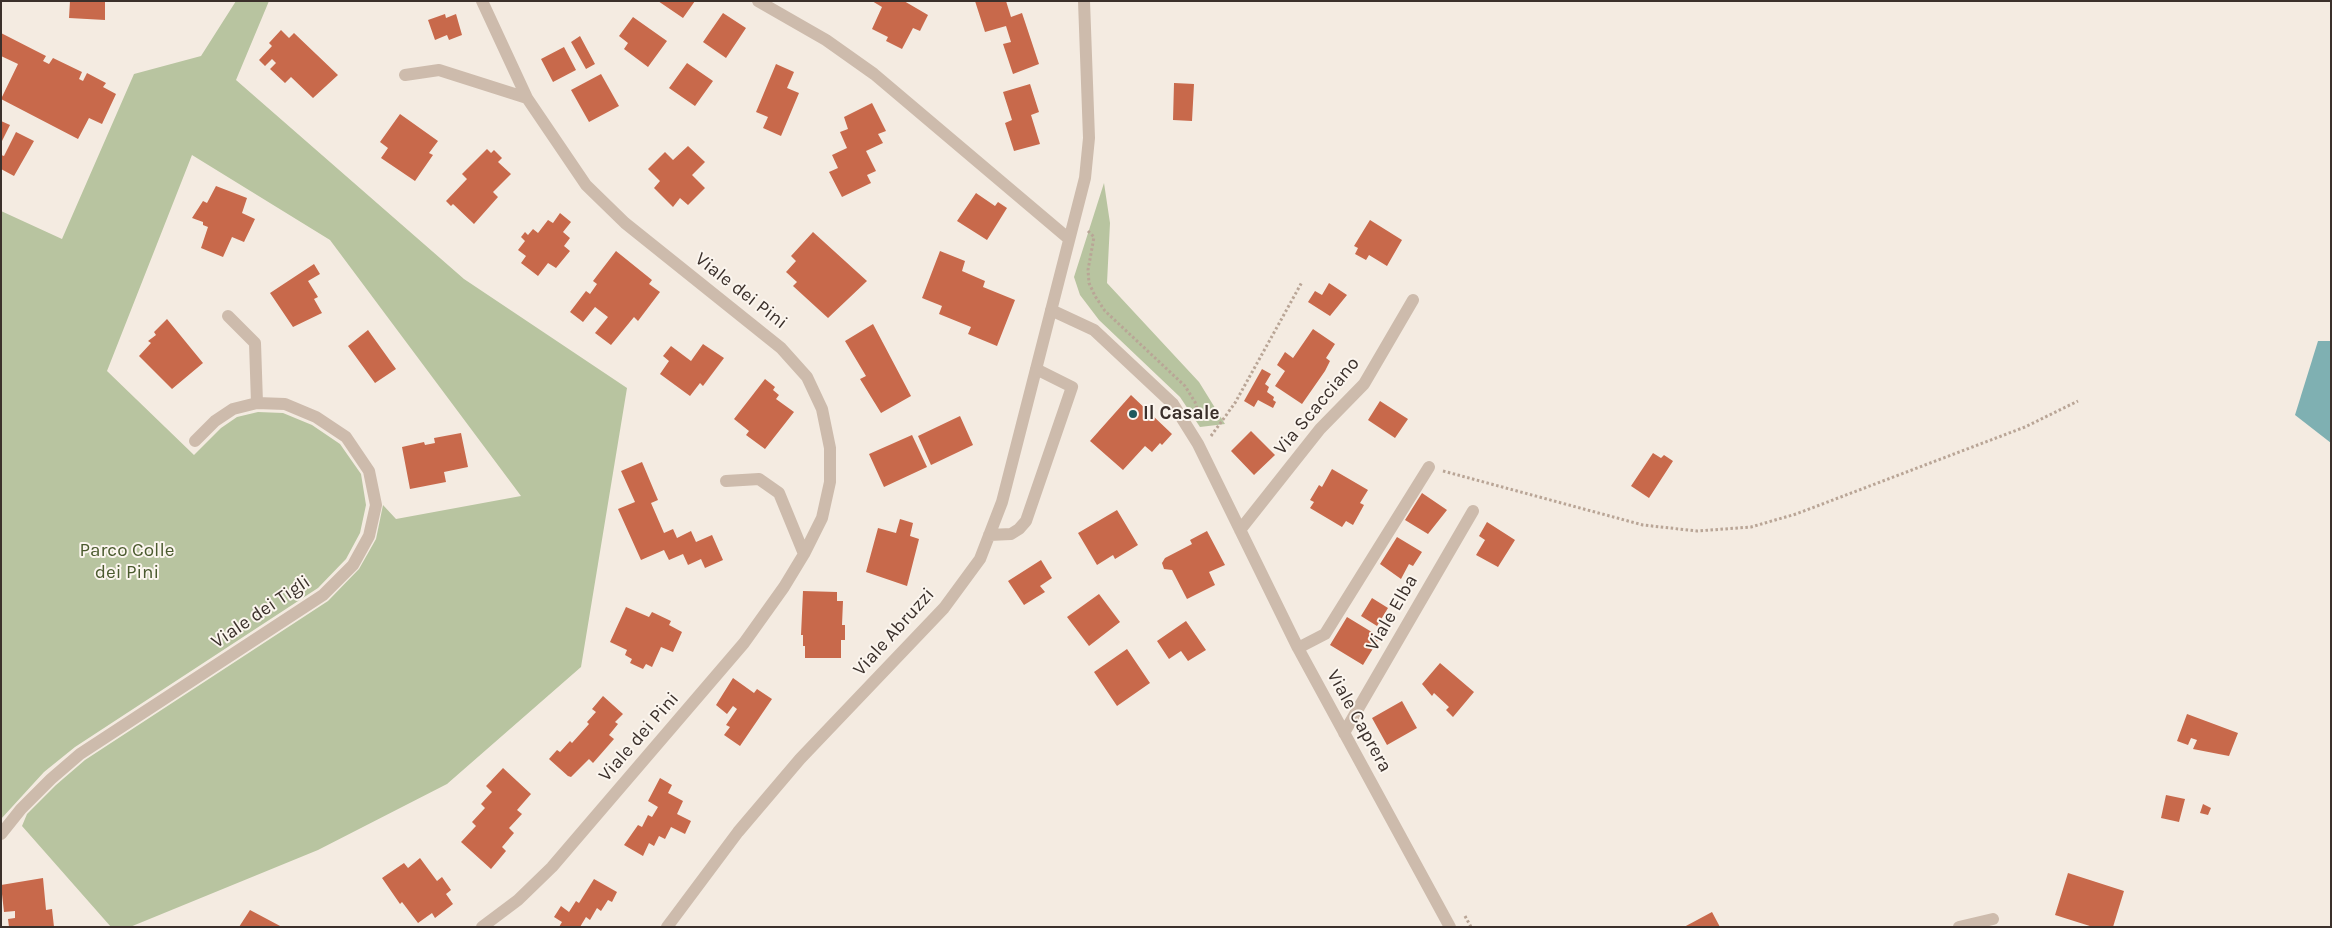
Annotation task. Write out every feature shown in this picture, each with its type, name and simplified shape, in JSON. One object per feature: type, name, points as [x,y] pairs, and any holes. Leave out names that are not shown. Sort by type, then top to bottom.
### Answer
[{"type":"street","name":"Viale dei Pini","points":[[482,1],[527,98],[586,185],[624,223],[781,348],[807,377],[822,409],[830,448],[830,482],[822,518],[804,554],[744,643],[552,867],[518,900],[482,927]]},
{"type":"street","points":[[758,1],[826,40],[874,74],[1069,239]]},
{"type":"street","name":"Viale Abruzzi","points":[[667,927],[738,832],[800,759],[944,608],[980,560],[1002,502],[1085,178],[1089,138],[1084,1]]},
{"type":"street","points":[[405,75],[439,70],[527,98]]},
{"type":"street","name":"Via Scacciano","points":[[1240,530],[1320,429],[1364,384],[1413,300]]},
{"type":"street","name":"Viale Caprera","points":[[1051,310],[1094,330],[1173,404],[1203,441],[1240,530],[1298,648],[1450,927]]},
{"type":"street","points":[[228,316],[255,343],[257,403]]},
{"type":"street","points":[[990,535],[1011,534],[1020,529],[1026,520],[1072,387],[1036,369]]},
{"type":"street","name":"Viale dei Tigli","points":[[1,834],[21,809],[80,754],[323,594],[353,565],[369,536],[376,505],[369,471],[346,437],[316,416],[285,404],[257,403],[233,409],[215,421],[195,441]]},
{"type":"street","points":[[1298,648],[1325,634],[1429,467]]},
{"type":"street","points":[[726,481],[759,479],[779,494],[804,554]]},
{"type":"street","name":"Viale Elba","points":[[1344,733],[1473,511]]},
{"type":"street","points":[[1959,927],[1993,919]]},
{"type":"path","points":[[1203,441],[1235,403],[1302,282]]},
{"type":"path","points":[[1429,467],[1644,525],[1697,531],[1751,527],[1796,514],[2016,430],[2078,401]]},
{"type":"green space","name":"Parco Colle dei Pini","points":[[236,1],[269,1],[236,80],[464,279],[627,388],[581,667],[447,784],[318,850],[130,927],[111,927],[22,826],[27,814],[85,760],[328,601],[359,569],[376,539],[383,505],[396,519],[521,496],[330,240],[192,155],[107,371],[194,455],[221,428],[237,417],[258,412],[283,413],[312,425],[340,444],[361,474],[366,505],[360,533],[346,559],[318,588],[75,747],[44,772],[1,819],[1,211],[62,239],[134,74],[201,56]]},
{"type":"green space","points":[[1104,183],[1110,223],[1107,283],[1199,382],[1225,424],[1200,427],[1180,397],[1099,320],[1080,295],[1074,277]]},
{"type":"water","points":[[2318,341],[2331,341],[2331,443],[2295,415]]},
{"type":"building","points":[[70,1],[105,1],[105,20],[69,18]]},
{"type":"building","points":[[658,1],[695,1],[683,18]]},
{"type":"building","points":[[872,1],[904,1],[928,15],[920,31],[913,28],[902,49],[886,41],[888,37],[872,29],[882,7]]},
{"type":"building","points":[[975,1],[1006,1],[1011,17],[1022,13],[1039,64],[1013,74],[1003,44],[1011,42],[1006,26],[985,32]]},
{"type":"building","points":[[723,13],[746,28],[726,58],[703,42]]},
{"type":"building","points":[[445,14],[446,18],[456,14],[462,35],[449,40],[447,35],[435,40],[428,20]]},
{"type":"building","points":[[633,17],[667,41],[648,67],[624,49],[628,43],[619,36]]},
{"type":"building","points":[[281,30],[289,38],[294,33],[338,75],[313,98],[291,77],[285,83],[270,69],[276,63],[272,59],[265,66],[259,60],[272,46],[269,43]]},
{"type":"building","points":[[1,33],[46,56],[43,61],[49,64],[53,58],[82,72],[79,79],[83,81],[87,73],[106,83],[103,87],[116,94],[102,124],[89,118],[78,139],[1,99],[18,64],[1,56]]},
{"type":"building","points":[[580,36],[595,64],[586,69],[571,42]]},
{"type":"building","points":[[564,47],[576,70],[553,82],[541,59]]},
{"type":"building","points":[[687,63],[713,81],[695,106],[669,88]]},
{"type":"building","points":[[776,64],[794,72],[787,88],[799,93],[781,136],[763,128],[768,117],[756,112]]},
{"type":"building","points":[[601,74],[619,106],[589,122],[571,90]]},
{"type":"building","points":[[1174,83],[1194,84],[1192,121],[1173,120]]},
{"type":"building","points":[[1030,84],[1039,112],[1031,115],[1040,144],[1014,151],[1005,123],[1012,120],[1003,92]]},
{"type":"building","points":[[872,103],[886,131],[878,134],[883,143],[866,151],[876,171],[867,175],[871,183],[842,197],[829,172],[838,168],[832,155],[847,148],[840,132],[848,129],[844,117]]},
{"type":"building","points":[[400,114],[438,141],[429,153],[433,155],[415,181],[381,158],[388,148],[380,142]]},
{"type":"building","points":[[1,121],[10,125],[1,143]]},
{"type":"building","points":[[16,132],[34,141],[14,176],[1,169],[1,155],[4,156]]},
{"type":"building","points":[[688,146],[705,162],[692,175],[705,188],[688,205],[680,198],[673,207],[654,188],[660,181],[648,169],[665,152],[673,160]]},
{"type":"building","points":[[487,149],[491,153],[494,150],[502,158],[498,162],[511,174],[493,192],[498,197],[474,224],[453,204],[451,206],[446,201],[467,179],[462,174]]},
{"type":"building","points":[[216,186],[247,198],[242,213],[255,219],[244,242],[232,237],[223,257],[201,248],[208,227],[203,225],[203,222],[192,218],[203,201],[207,203]]},
{"type":"building","points":[[976,193],[995,206],[998,202],[1007,208],[987,240],[957,221]]},
{"type":"building","points":[[560,213],[571,222],[563,232],[570,238],[564,246],[570,251],[556,268],[548,263],[538,276],[521,263],[526,256],[518,250],[525,241],[521,237],[525,232],[528,235],[533,229],[538,233],[548,220],[553,223]]},
{"type":"building","points":[[1370,220],[1402,240],[1387,266],[1369,255],[1366,260],[1355,254],[1358,248],[1354,246]]},
{"type":"building","points":[[813,232],[867,281],[828,318],[793,286],[797,282],[786,272],[796,261],[791,256]]},
{"type":"building","points":[[616,251],[652,280],[649,284],[660,292],[638,321],[634,317],[611,345],[595,333],[608,317],[595,307],[583,322],[570,312],[586,291],[590,294],[597,284],[593,281]]},
{"type":"building","points":[[940,251],[965,261],[962,271],[985,281],[983,287],[1015,300],[997,346],[968,334],[971,327],[939,314],[942,306],[922,298]]},
{"type":"building","points":[[314,264],[320,274],[308,281],[318,297],[314,299],[322,313],[293,327],[270,293]]},
{"type":"building","points":[[1329,283],[1347,295],[1330,316],[1308,302],[1315,291],[1322,295]]},
{"type":"building","points":[[167,319],[203,363],[172,389],[139,356],[151,343],[148,341],[156,335],[154,332]]},
{"type":"building","points":[[873,324],[911,396],[881,413],[860,379],[866,376],[845,341]]},
{"type":"building","points":[[1313,329],[1335,344],[1326,358],[1330,361],[1325,371],[1302,404],[1275,386],[1285,371],[1277,365],[1285,352],[1293,358]]},
{"type":"building","points":[[368,330],[396,369],[375,383],[348,346]]},
{"type":"building","points":[[703,344],[724,358],[703,386],[700,383],[690,396],[660,374],[669,361],[663,356],[671,346],[691,361]]},
{"type":"building","points":[[1262,369],[1271,374],[1265,384],[1269,387],[1267,392],[1274,397],[1273,400],[1276,402],[1273,408],[1258,400],[1254,407],[1244,401]]},
{"type":"building","points":[[765,379],[775,387],[773,390],[779,395],[776,399],[794,412],[765,449],[746,435],[749,431],[734,419]]},
{"type":"building","name":"Il Casale","points":[[1131,395],[1172,434],[1152,452],[1145,446],[1123,470],[1090,441]]},
{"type":"building","points":[[1380,401],[1408,419],[1395,438],[1368,420]]},
{"type":"building","points":[[960,416],[973,445],[931,465],[918,436]]},
{"type":"building","points":[[1251,431],[1275,455],[1254,475],[1231,451]]},
{"type":"building","points":[[461,433],[468,467],[444,472],[446,482],[410,489],[402,447],[424,442],[425,445],[435,443],[434,438]]},
{"type":"building","points":[[912,435],[927,467],[884,487],[869,454]]},
{"type":"building","points":[[1653,453],[1661,458],[1664,455],[1673,461],[1649,498],[1631,486]]},
{"type":"building","points":[[642,462],[658,500],[651,503],[664,533],[673,529],[677,538],[691,531],[696,542],[712,535],[723,560],[705,568],[701,559],[688,565],[683,554],[669,560],[664,550],[641,560],[618,509],[635,502],[621,471]]},
{"type":"building","points":[[1332,469],[1368,490],[1360,503],[1364,505],[1353,525],[1346,521],[1342,527],[1310,508],[1314,502],[1310,500],[1319,485],[1322,487]]},
{"type":"building","points":[[1422,493],[1447,510],[1428,534],[1405,520]]},
{"type":"building","points":[[1117,510],[1138,545],[1115,559],[1113,555],[1097,565],[1078,533]]},
{"type":"building","points":[[900,519],[913,523],[910,536],[919,539],[907,586],[866,572],[878,528],[896,533]]},
{"type":"building","points":[[1487,522],[1515,540],[1498,567],[1476,555],[1485,540],[1479,536]]},
{"type":"building","points":[[1207,531],[1225,565],[1209,572],[1215,585],[1187,599],[1172,570],[1164,569],[1162,563],[1165,558],[1192,544],[1190,540]]},
{"type":"building","points":[[1397,537],[1422,552],[1413,566],[1409,564],[1401,579],[1380,564]]},
{"type":"building","points":[[1041,560],[1052,578],[1040,586],[1045,592],[1024,605],[1008,581]]},
{"type":"building","points":[[803,591],[837,592],[837,601],[843,601],[842,625],[845,625],[845,640],[841,640],[841,658],[805,658],[805,646],[803,646],[803,635],[801,635]]},
{"type":"building","points":[[1099,594],[1120,622],[1089,646],[1067,617]]},
{"type":"building","points":[[1372,598],[1388,608],[1377,626],[1361,616]]},
{"type":"building","points":[[626,607],[649,617],[652,612],[671,621],[669,625],[682,632],[673,652],[661,647],[652,667],[646,664],[643,669],[630,663],[632,659],[625,655],[627,650],[610,642]]},
{"type":"building","points":[[1347,617],[1380,637],[1363,665],[1330,645]]},
{"type":"building","points":[[1186,621],[1206,650],[1188,661],[1181,651],[1169,659],[1157,641]]},
{"type":"building","points":[[1127,649],[1150,683],[1117,706],[1094,672]]},
{"type":"building","points":[[1440,663],[1474,692],[1453,717],[1446,710],[1449,707],[1434,693],[1432,696],[1422,684]]},
{"type":"building","points":[[733,678],[754,693],[757,689],[772,699],[740,746],[724,735],[730,727],[726,725],[737,709],[733,706],[727,714],[716,705]]},
{"type":"building","points":[[603,696],[623,714],[615,722],[618,724],[609,735],[614,739],[593,763],[589,759],[571,777],[568,776],[549,759],[557,750],[560,752],[570,741],[572,743],[589,724],[587,722],[596,712],[592,709]]},
{"type":"building","points":[[1402,701],[1417,728],[1387,745],[1372,718]]},
{"type":"building","points":[[2187,714],[2238,733],[2229,756],[2193,749],[2197,740],[2191,738],[2188,745],[2177,741]]},
{"type":"building","points":[[503,768],[531,794],[517,810],[522,814],[509,828],[514,833],[502,847],[506,851],[491,869],[461,842],[476,826],[472,822],[485,808],[481,804],[492,792],[486,786]]},
{"type":"building","points":[[660,778],[672,785],[668,793],[683,801],[677,814],[691,821],[685,834],[671,827],[665,839],[659,836],[654,846],[649,843],[643,856],[624,845],[638,825],[642,827],[648,815],[652,817],[658,807],[648,801]]},
{"type":"building","points":[[2166,795],[2185,799],[2179,822],[2161,818]]},
{"type":"building","points":[[2203,804],[2211,808],[2208,815],[2200,813]]},
{"type":"building","points":[[420,858],[437,881],[442,877],[451,890],[446,894],[453,904],[435,918],[432,913],[418,923],[402,902],[400,904],[382,878],[404,863],[408,868]]},
{"type":"building","points":[[2068,873],[2124,891],[2113,927],[2093,927],[2055,915]]},
{"type":"building","points":[[43,878],[46,910],[52,909],[54,927],[9,927],[8,919],[15,918],[15,911],[4,912],[1,885]]},
{"type":"building","points":[[594,879],[617,892],[612,902],[608,900],[601,911],[597,908],[590,920],[586,917],[580,927],[559,927],[562,922],[554,917],[561,906],[569,912],[576,901],[579,903]]},
{"type":"building","points":[[250,910],[282,927],[239,927]]},
{"type":"building","points":[[1712,912],[1720,927],[1684,927]]},
{"type":"place","name":"Il Casale","points":[[1133,414]]}]
